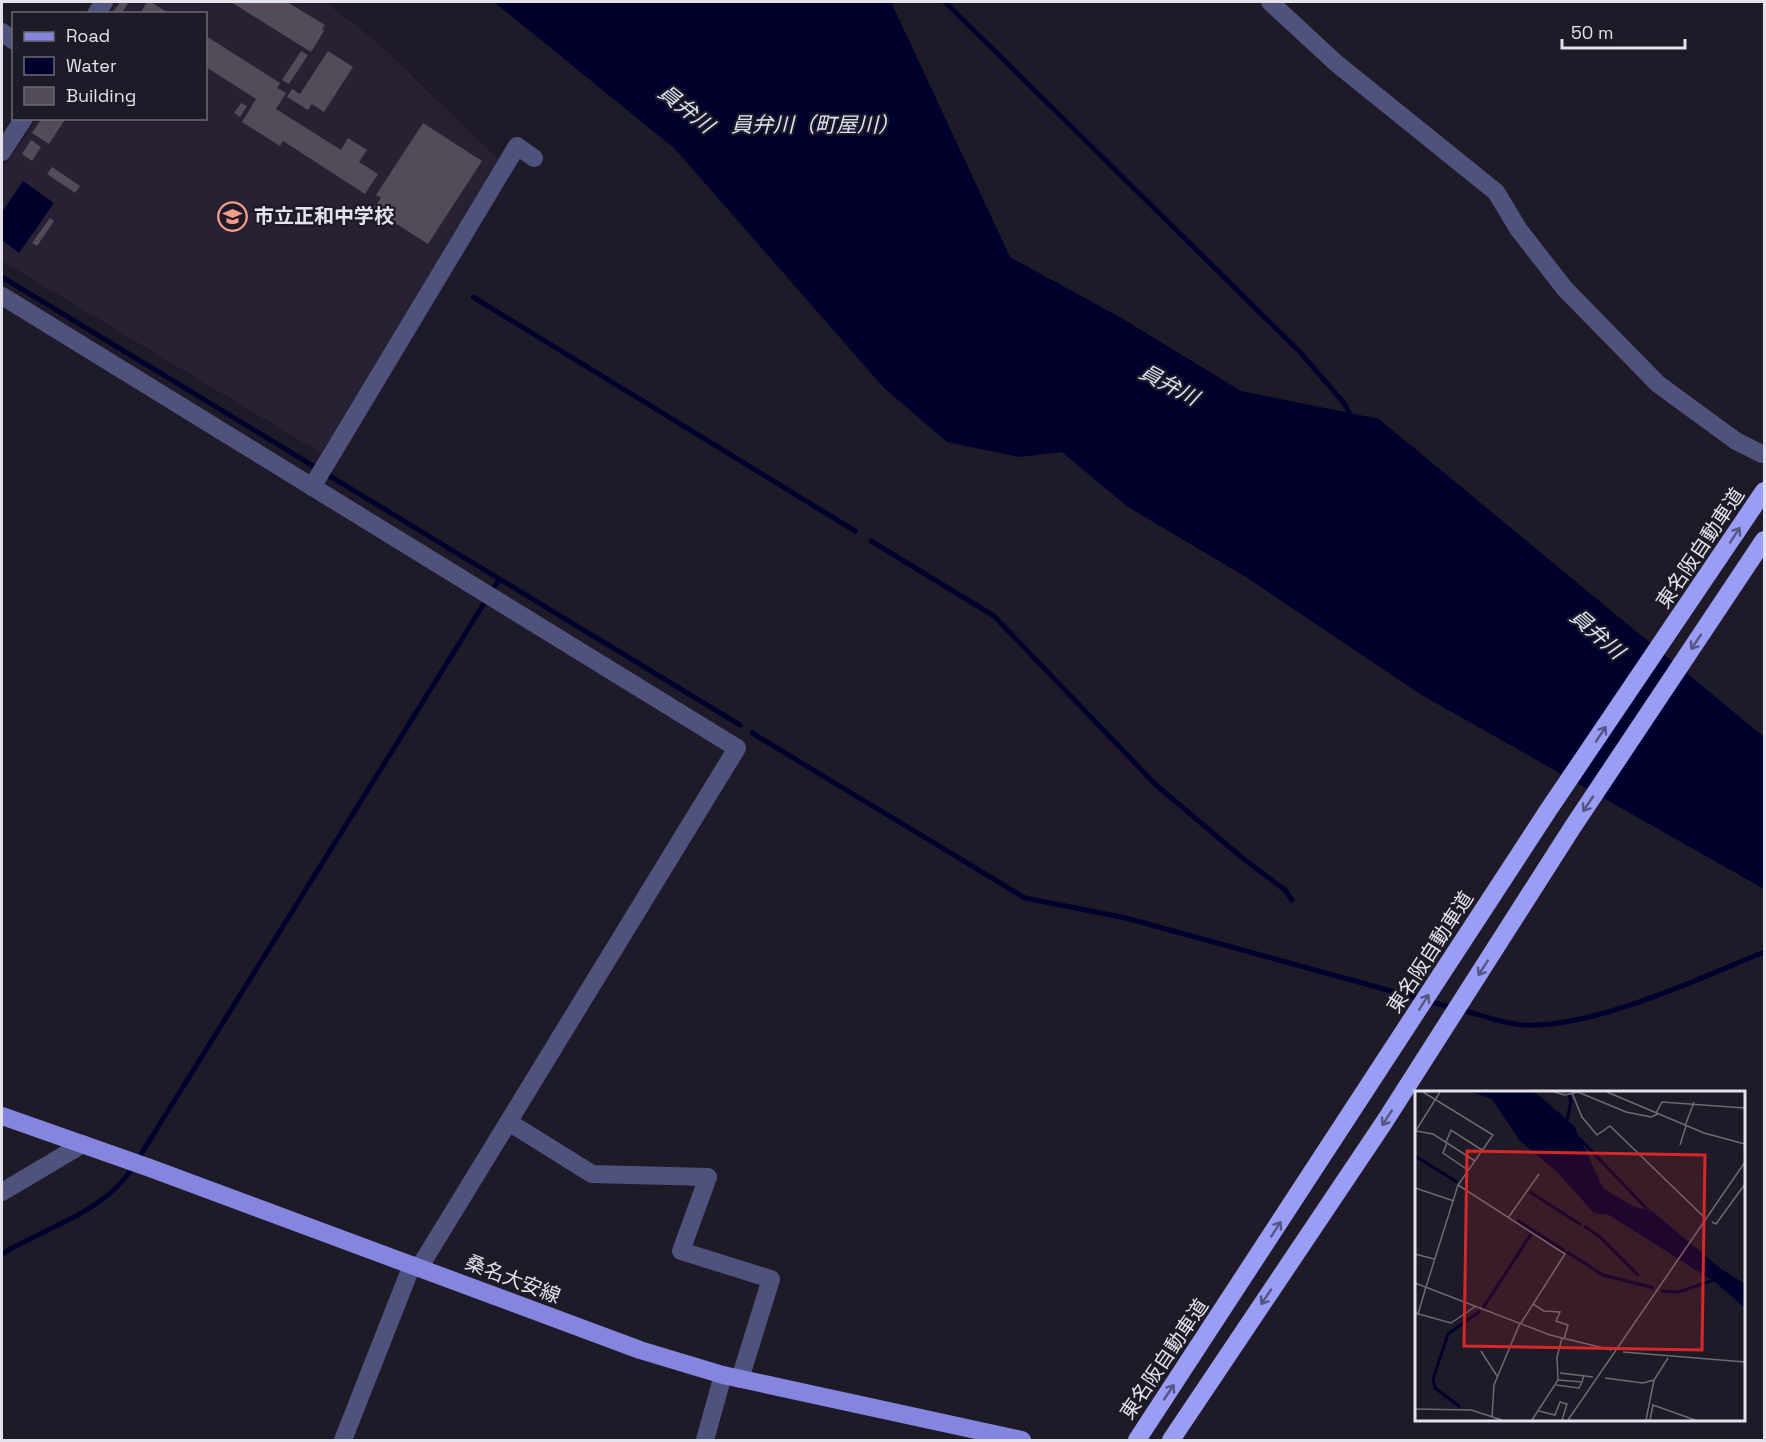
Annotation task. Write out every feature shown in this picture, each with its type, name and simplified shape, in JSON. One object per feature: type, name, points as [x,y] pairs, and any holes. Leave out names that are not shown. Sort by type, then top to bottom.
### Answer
[{"type":"highway","name":"東名阪自動車道","points":[[1137,1440],[1549,809],[1764,491]]},
{"type":"highway","points":[[1171,1440],[1418,1069],[1572,828],[1764,540]]},
{"type":"main road","name":"桑名大安線","points":[[2,1116],[125,1159],[640,1350],[732,1377],[1022,1440]]},
{"type":"street","points":[[1270,2],[1336,63],[1496,192],[1519,230],[1565,289],[1658,384],[1736,441],[1762,454]]},
{"type":"street","points":[[4,145],[23,120]]},
{"type":"street","points":[[318,477],[516,146],[534,158]]},
{"type":"street","points":[[2,296],[318,477],[478,591],[737,748],[510,1123],[416,1266],[343,1440]]},
{"type":"street","points":[[510,1123],[592,1174],[708,1177],[681,1251],[771,1279],[705,1440]]},
{"type":"street","points":[[2,1192],[83,1144]]},
{"type":"shaded area","name":"市立正和中学校","points":[[116,2],[325,2],[377,42],[498,159],[321,453],[2,261],[2,170],[36,120],[207,120],[207,12],[109,12]]},
{"type":"water","name":"員弁川（町屋川）","points":[[494,2],[891,2],[1010,257],[1123,319],[1241,391],[1379,419],[1764,737],[1764,889],[1420,694],[1246,577],[1128,507],[1062,452],[1019,457],[947,442],[884,388],[675,149]]},
{"type":"water","points":[[23,181],[54,203],[19,253],[2,240],[2,212]]},
{"type":"building","points":[[120,2],[129,2],[122,12],[113,12]]},
{"type":"building","points":[[147,2],[151,2],[167,12],[141,12]]},
{"type":"building","points":[[231,2],[287,2],[325,25],[322,29],[324,31],[311,52]]},
{"type":"building","points":[[207,37],[280,83],[277,88],[286,93],[276,109],[341,150],[348,138],[367,150],[359,162],[378,174],[365,194],[283,141],[280,146],[242,122],[256,99],[207,68]]},
{"type":"building","points":[[301,51],[308,55],[289,84],[282,80]]},
{"type":"building","points":[[328,51],[353,67],[324,112],[312,104],[308,110],[287,97],[292,89],[300,94]]},
{"type":"building","points":[[241,103],[247,106],[240,117],[234,113]]},
{"type":"building","points":[[41,120],[65,120],[49,144],[32,133]]},
{"type":"building","points":[[423,123],[482,161],[428,244],[373,209],[381,198],[376,195]]},
{"type":"building","points":[[31,140],[41,147],[32,161],[22,154]]},
{"type":"building","points":[[52,167],[80,186],[75,193],[47,174]]},
{"type":"building","points":[[50,218],[54,221],[37,246],[32,243]]},
{"type":"waterway","points":[[945,2],[1300,352],[1344,403],[1352,418]]},
{"type":"waterway","points":[[2,277],[740,725]]},
{"type":"waterway","points":[[473,297],[855,531]]},
{"type":"waterway","points":[[871,541],[994,616],[1156,785],[1245,860],[1285,890],[1292,900]]},
{"type":"waterway","points":[[138,1159],[498,581]]},
{"type":"waterway","points":[[752,733],[1025,898],[1126,918],[1453,1008]]},
{"type":"waterway","points":[[1462,1010],[1524,1025],[1552,1024],[1582,1019],[1646,1000],[1764,952]]},
{"type":"waterway","points":[[2,1254],[90,1208],[121,1183],[133,1167]]},
{"type":"place","name":"市立正和中学校","points":[[233,216]]},
{"type":"water label","name":"員弁川","points":[[686,109]]},
{"type":"water label","name":"員弁川","points":[[1169,385]]},
{"type":"water label","name":"員弁川","points":[[1597,634]]}]
